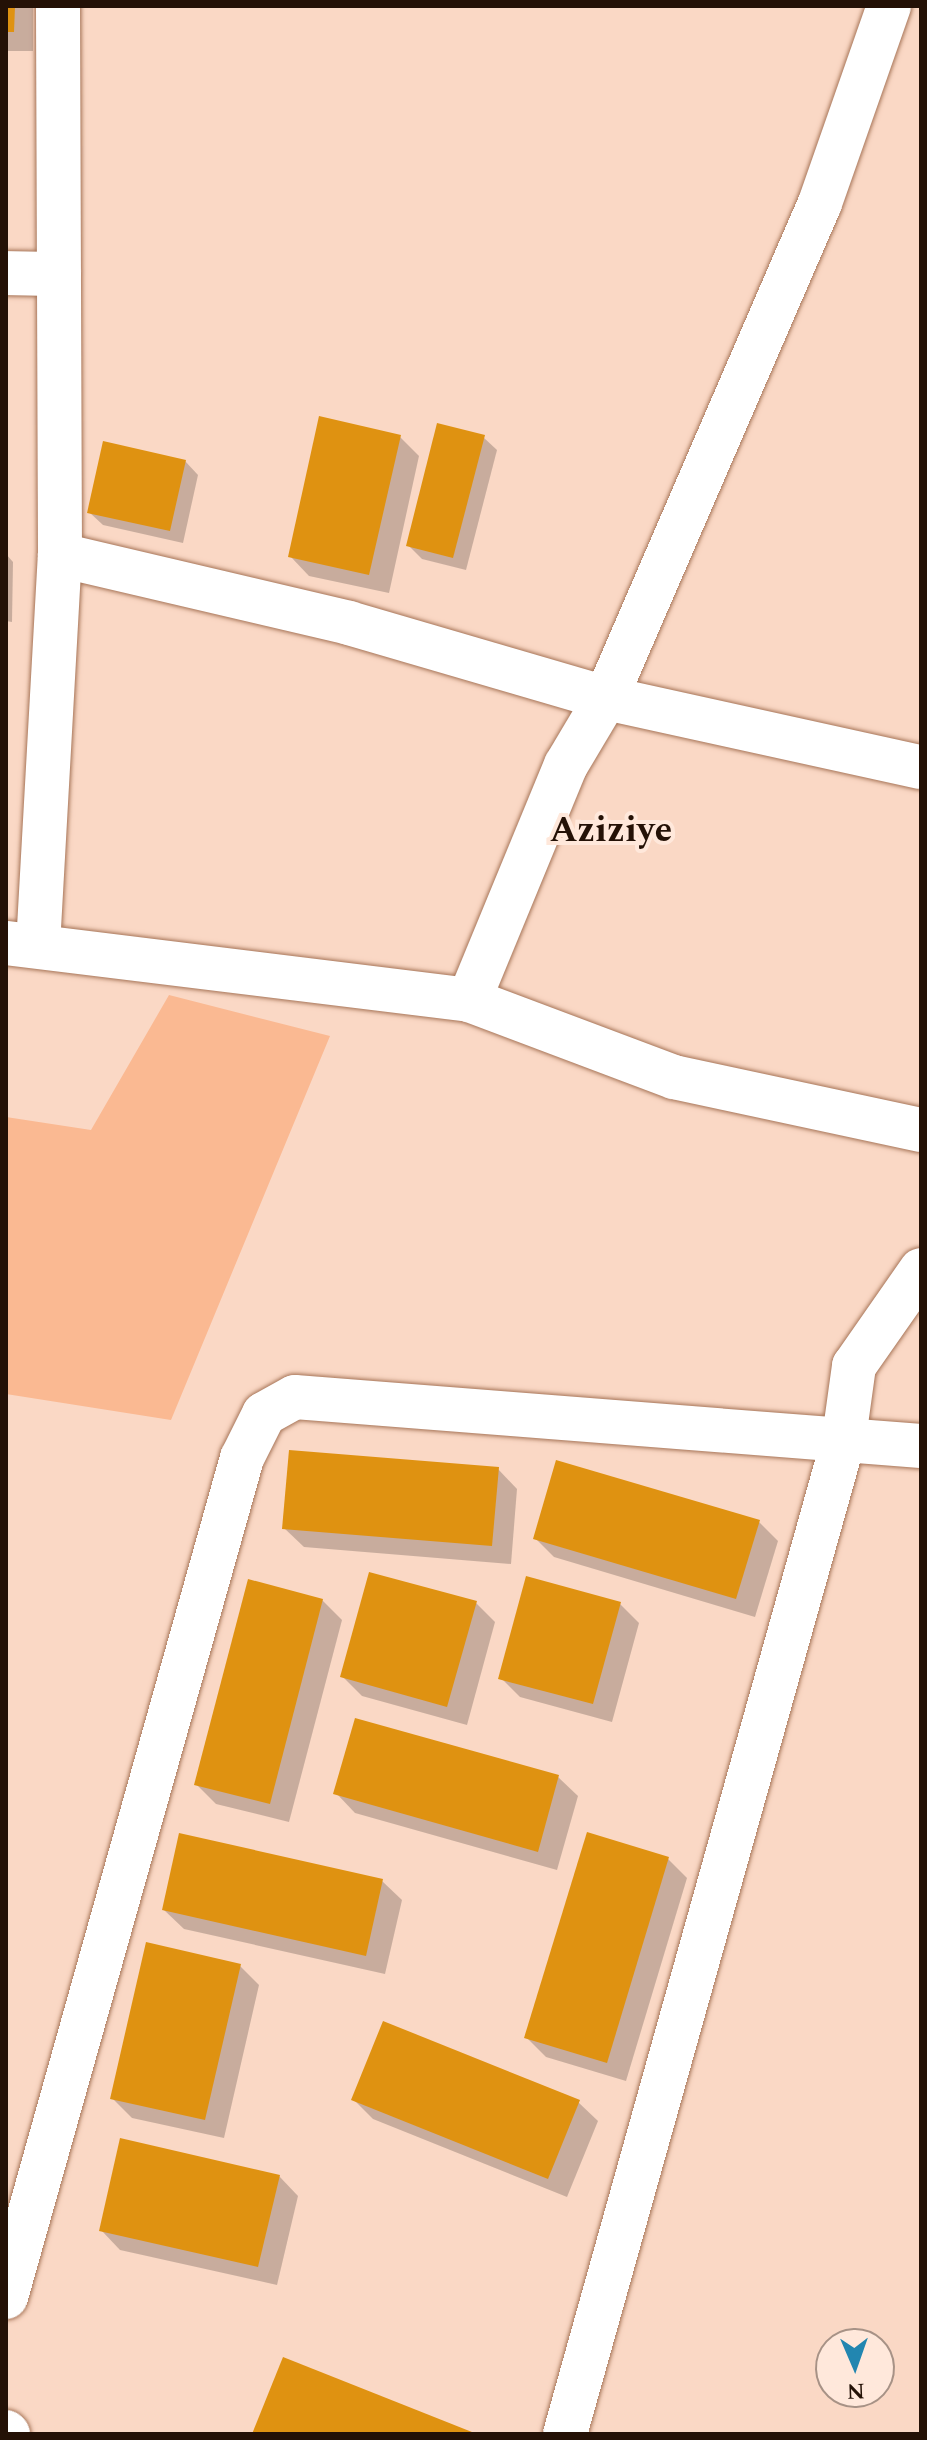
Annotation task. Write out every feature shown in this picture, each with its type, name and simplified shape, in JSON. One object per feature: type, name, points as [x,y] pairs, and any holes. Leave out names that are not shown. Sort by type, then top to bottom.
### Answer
[{"type":"street","points":[[58,6],[60,555],[22,944],[469,1000],[674,1077],[921,1130]]},
{"type":"street","points":[[469,1000],[566,765],[606,698],[820,203],[889,6]]},
{"type":"street","points":[[6,273],[59,274]]},
{"type":"street","points":[[60,555],[349,623],[606,698],[921,767]]},
{"type":"street","points":[[565,2434],[844,1438],[854,1366],[921,1270]]},
{"type":"street","points":[[6,2297],[242,1458],[264,1414],[295,1397],[921,1446]]},
{"type":"shaded area","points":[[169,995],[330,1036],[171,1420],[6,1394],[6,1117],[91,1130]]},
{"type":"building","points":[[6,6],[15,6],[14,32],[6,32]]},
{"type":"building","points":[[319,416],[401,435],[369,575],[288,557]]},
{"type":"building","points":[[437,423],[485,435],[453,558],[406,546]]},
{"type":"building","points":[[103,441],[186,460],[170,531],[87,513]]},
{"type":"building","points":[[289,1450],[499,1467],[492,1546],[282,1529]]},
{"type":"building","points":[[556,1460],[760,1520],[736,1599],[533,1539]]},
{"type":"building","points":[[369,1572],[477,1601],[447,1707],[340,1677]]},
{"type":"building","points":[[526,1576],[621,1602],[593,1704],[498,1679]]},
{"type":"building","points":[[248,1579],[323,1599],[270,1804],[194,1785]]},
{"type":"building","points":[[355,1718],[559,1775],[538,1852],[333,1794]]},
{"type":"building","points":[[587,1832],[669,1857],[607,2063],[524,2038]]},
{"type":"building","points":[[179,1833],[383,1879],[366,1956],[162,1910]]},
{"type":"building","points":[[146,1942],[241,1964],[205,2120],[110,2099]]},
{"type":"building","points":[[383,2021],[580,2100],[548,2179],[351,2100]]},
{"type":"building","points":[[120,2138],[280,2175],[258,2267],[99,2231]]},
{"type":"building","points":[[283,2357],[477,2434],[252,2434]]},
{"type":"district","name":"Aziziye","points":[[611,831]]}]
